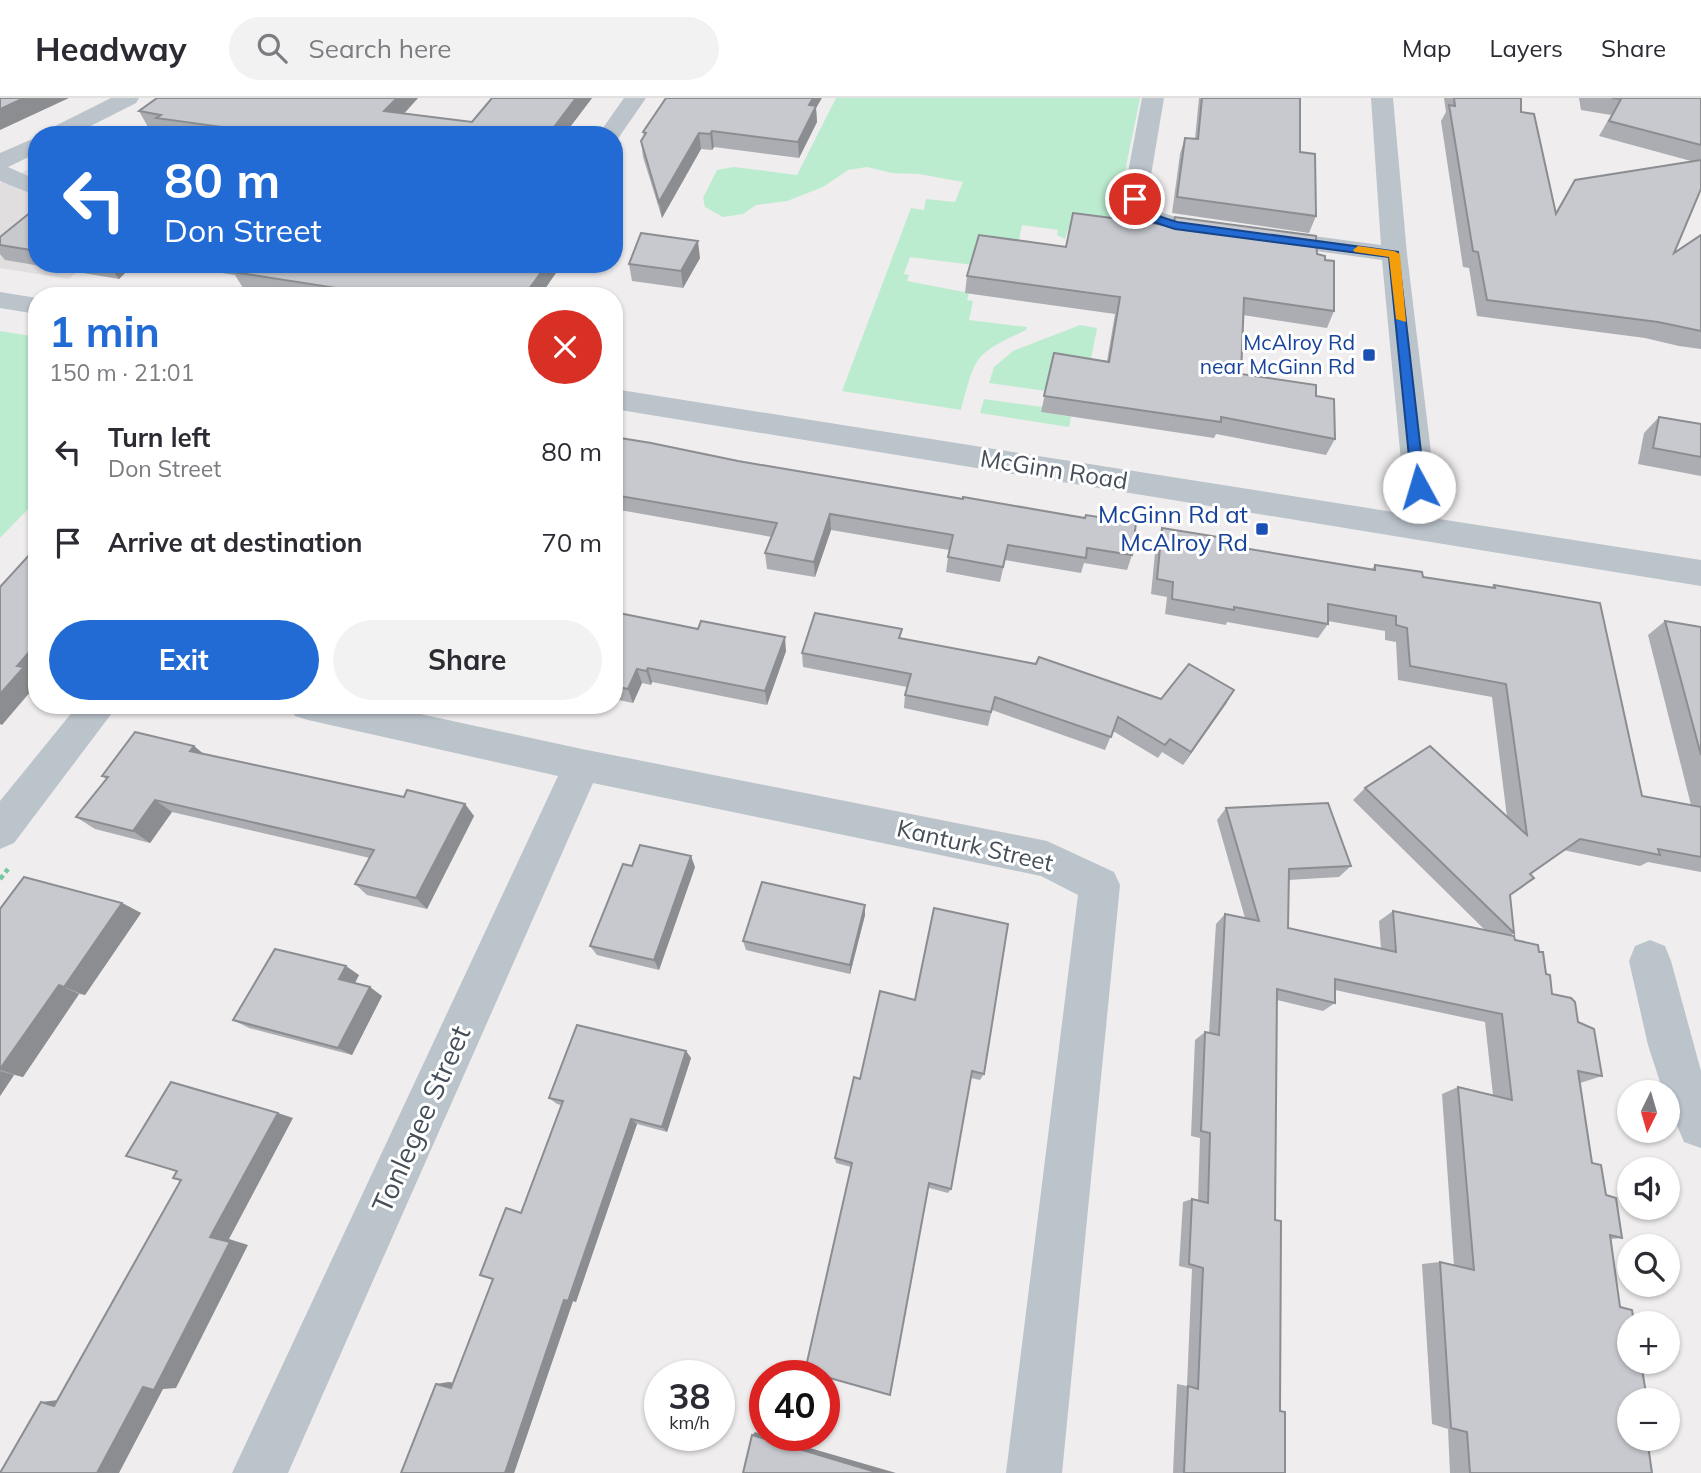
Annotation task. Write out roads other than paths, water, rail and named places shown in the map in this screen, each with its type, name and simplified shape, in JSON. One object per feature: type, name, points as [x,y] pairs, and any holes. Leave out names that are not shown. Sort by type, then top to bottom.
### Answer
[{"type":"street","points":[[75,126],[128,98]]},
{"type":"street","points":[[615,126],[635,98]]},
{"type":"street","points":[[1153,98],[1135,199],[1135,206],[1148,216],[1175,225],[1394,254]]},
{"type":"street","points":[[1382,98],[1394,254],[1424,529]]},
{"type":"street","points":[[0,162],[28,148]]},
{"type":"street","points":[[0,172],[28,185]]},
{"type":"street","points":[[0,300],[28,305]]},
{"type":"street","name":"McGinn Road","points":[[623,400],[1701,573]]},
{"type":"street","points":[[0,831],[93,714]]},
{"type":"street","name":"Kanturk Street","points":[[349,714],[582,765],[1047,859],[1100,885],[1034,1473]]},
{"type":"street","name":"Tonlegee Street","points":[[260,1473],[582,765]]},
{"type":"street","points":[[1650,961],[1672,1057],[1701,1125]]},
{"type":"place","name":"McAlroy Rd near McGinn Rd","points":[[1369,355]]},
{"type":"place","name":"McGinn Rd at McAlroy Rd","points":[[1262,529]]}]
